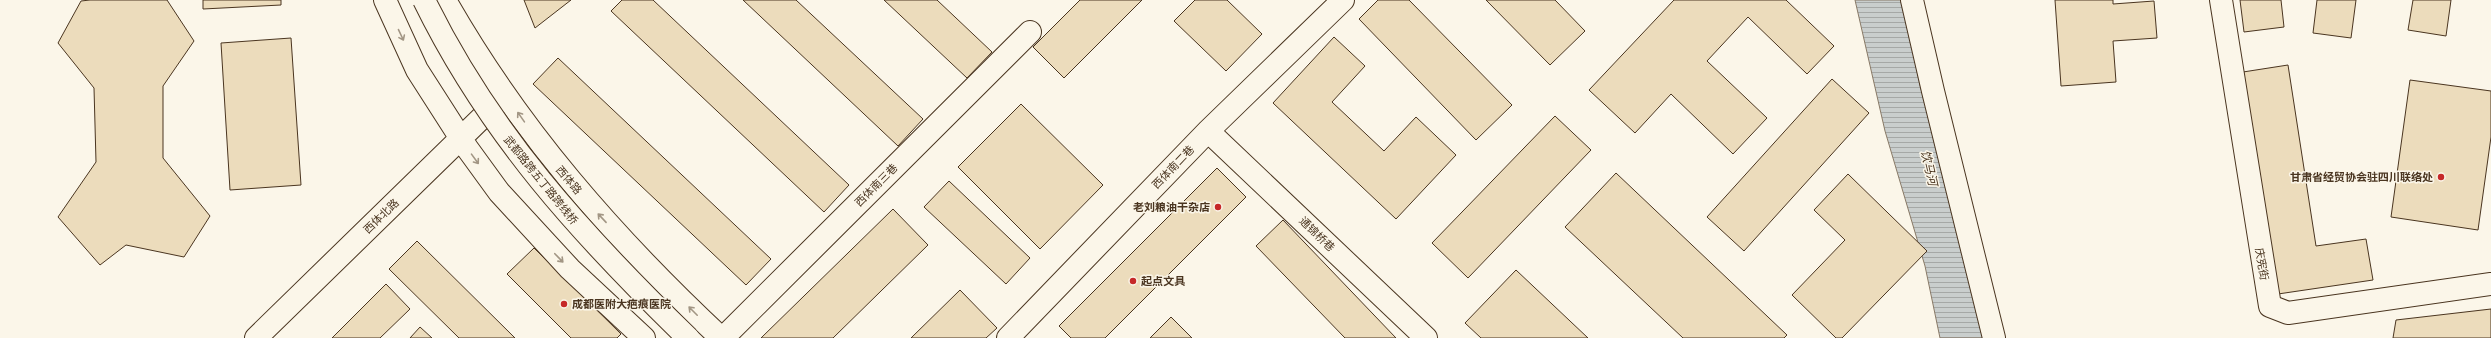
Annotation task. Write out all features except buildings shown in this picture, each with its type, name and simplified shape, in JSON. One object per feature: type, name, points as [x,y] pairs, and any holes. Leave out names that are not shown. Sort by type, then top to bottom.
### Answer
[{"type":"street","points":[[385,0],[417,70],[462,137],[467,148],[499,192],[537,236],[644,338]]},
{"type":"street","name":"武都路跨五丁路跨线桥","points":[[424,0],[462,72],[493,120],[528,167],[592,242],[688,338]]},
{"type":"street","name":"西体路","points":[[445,0],[467,39],[563,173],[601,218],[722,338]]},
{"type":"street","name":"西体南二巷","points":[[1008,338],[1208,131],[1343,0]]},
{"type":"street","points":[[1912,0],[1932,91],[1994,338]]},
{"type":"street","name":"庆宪街","points":[[2221,0],[2270,306],[2288,313],[2491,284]]},
{"type":"street","name":"西体南三巷","points":[[722,338],[1030,32]]},
{"type":"street","name":"西体北路","points":[[256,338],[505,94]]},
{"type":"street","name":"通锦桥巷","points":[[1208,131],[1426,338]]},
{"type":"water","name":"饮马河","points":[[1855,0],[1903,0],[1920,85],[1977,295],[1983,338],[1940,338],[1925,266],[1885,131]]},
{"type":"place","name":"甘肃省经贸协会驻四川联络处","points":[[2441,177]]},
{"type":"place","name":"老刘粮油干杂店","points":[[1218,207]]},
{"type":"place","name":"起点文具","points":[[1133,281]]},
{"type":"place","name":"成都医附大疤痕医院","points":[[564,304]]}]
